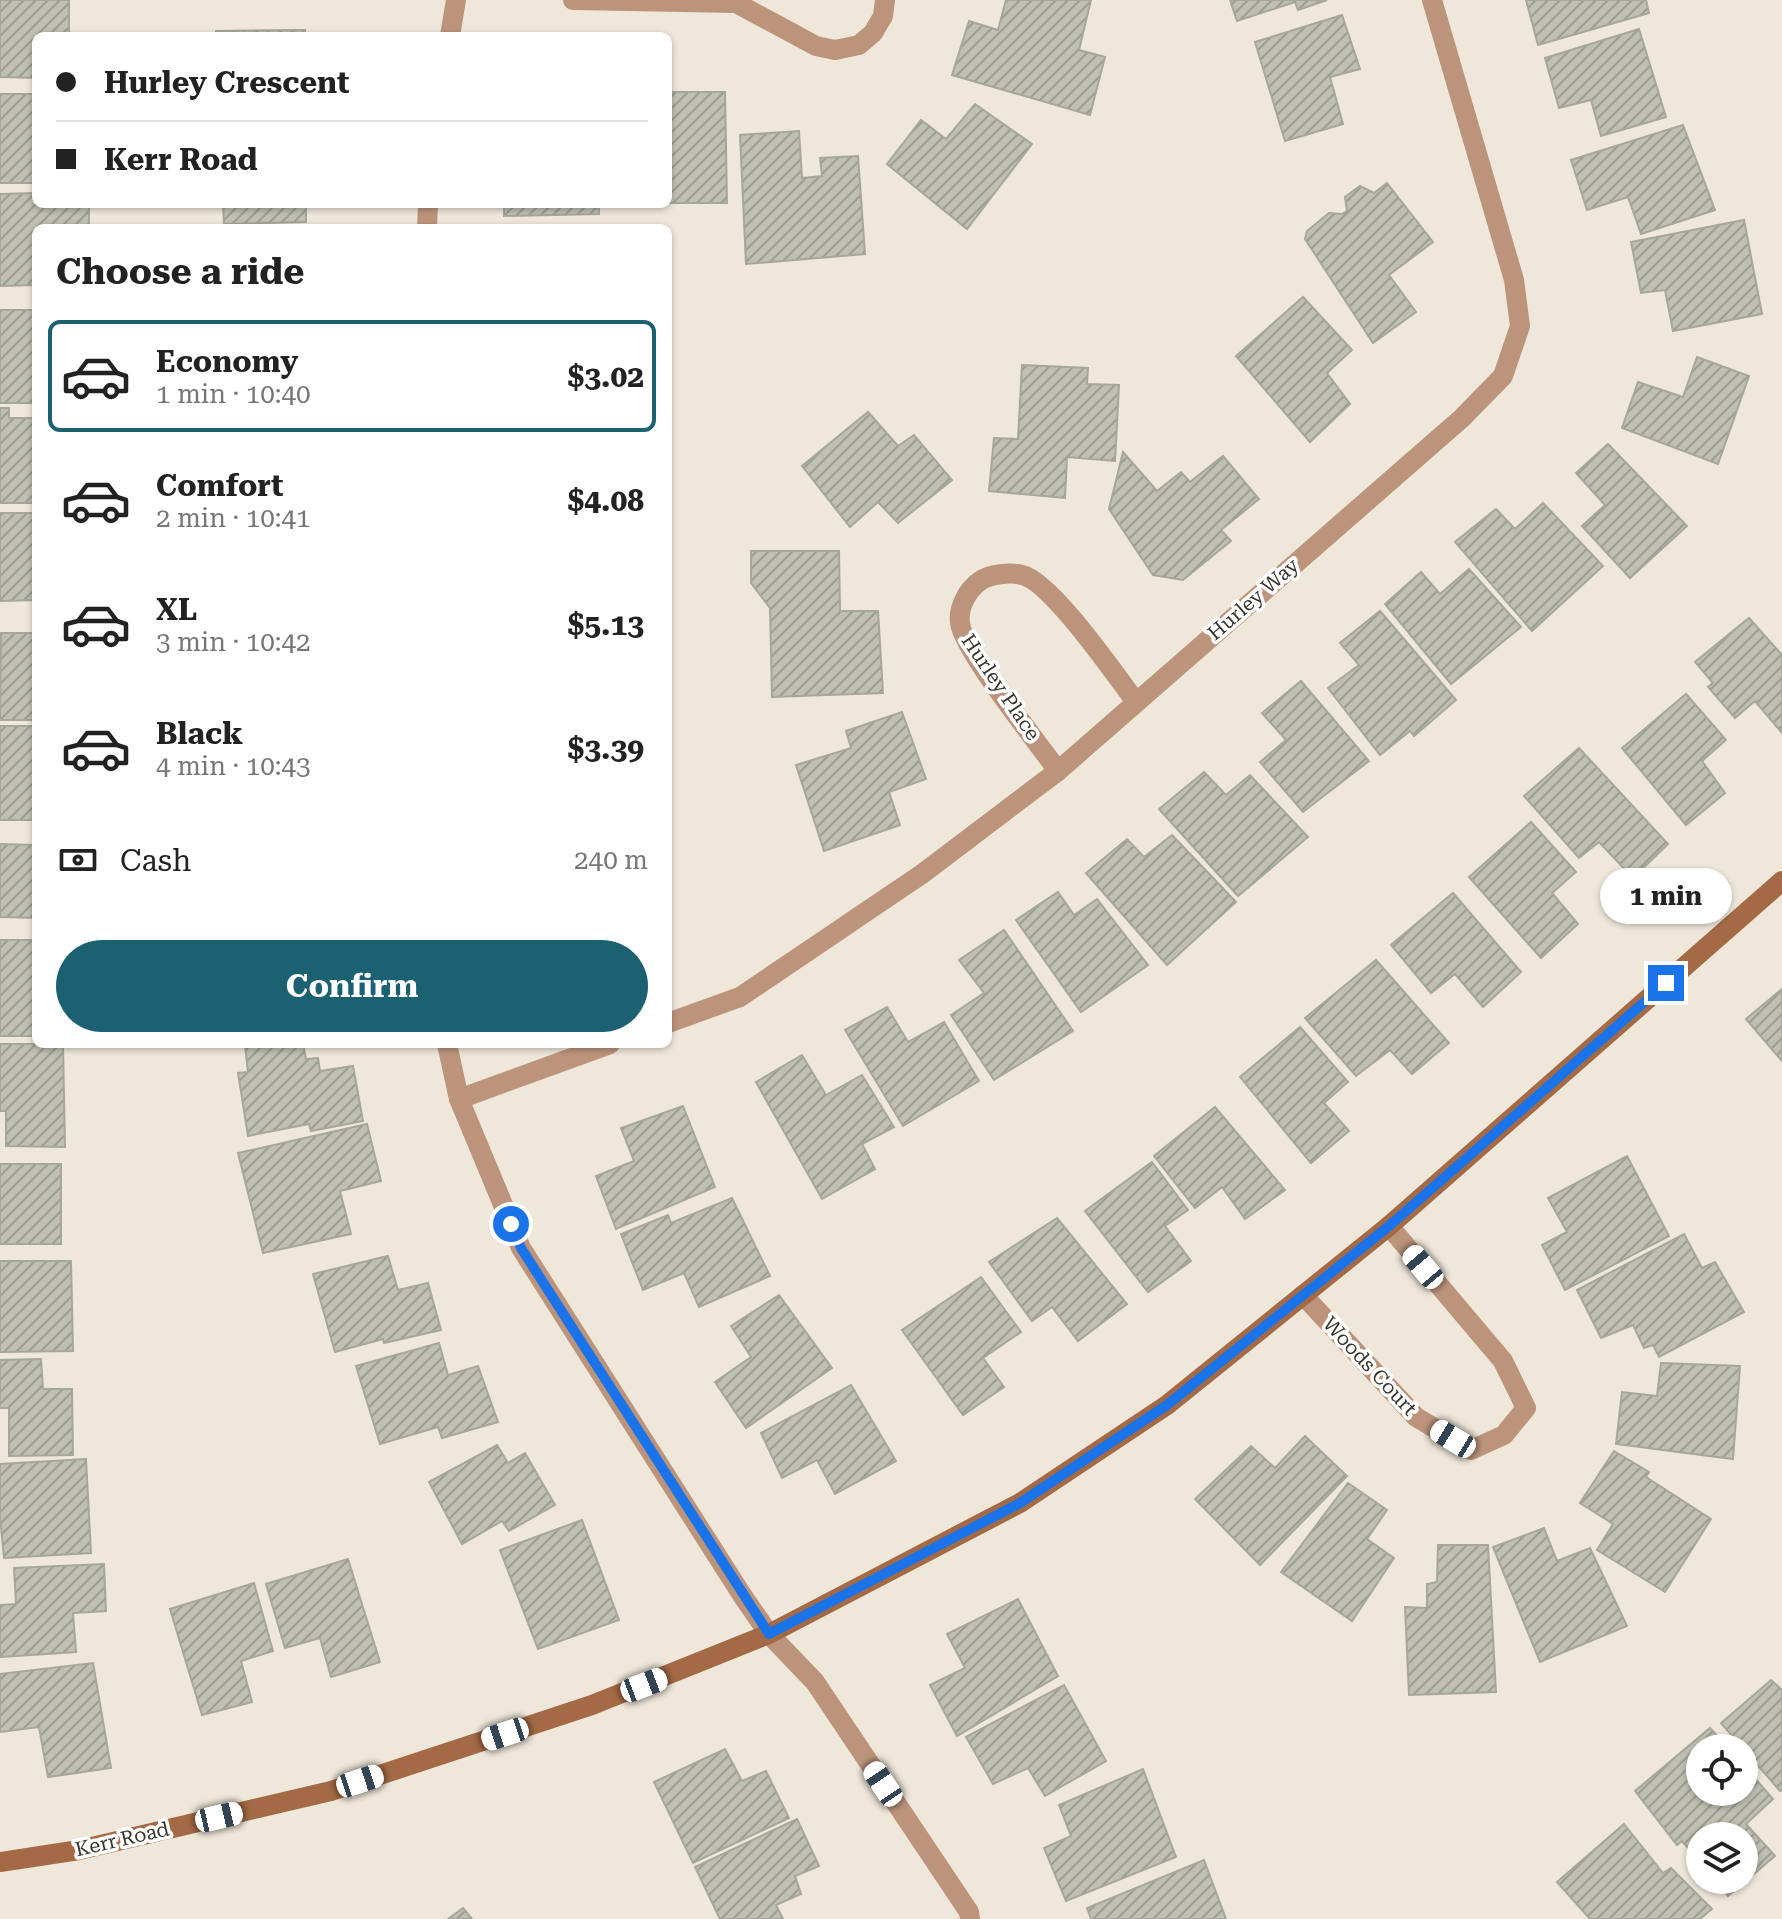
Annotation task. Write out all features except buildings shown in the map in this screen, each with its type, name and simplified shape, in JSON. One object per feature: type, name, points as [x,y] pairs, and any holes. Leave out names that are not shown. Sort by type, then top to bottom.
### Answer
[{"type":"street","points":[[451,32],[456,0]]},
{"type":"street","points":[[573,0],[738,2],[816,46],[835,50],[859,45],[873,33],[883,16],[885,0]]},
{"type":"street","name":"Hurley Way","points":[[672,1022],[740,997],[922,874],[1058,771],[1462,418],[1503,376],[1520,326],[1514,280],[1432,0]]},
{"type":"street","name":"Hurley Place","points":[[1058,771],[973,653],[960,624],[963,600],[981,580],[1001,575],[1024,575],[1042,586],[1061,605],[1136,702]]},
{"type":"street","name":"Kerr Road","points":[[0,1862],[79,1850],[331,1791],[592,1705],[769,1634],[1020,1503],[1167,1405],[1389,1226],[1782,881]]},
{"type":"street","points":[[448,1048],[459,1099],[521,1248],[769,1634],[815,1682],[969,1912],[970,1919]]},
{"type":"street","points":[[459,1099],[599,1048]]},
{"type":"street","name":"Woods Court","points":[[1303,1295],[1416,1417],[1471,1450],[1504,1435],[1526,1408],[1503,1361],[1389,1226]]},
{"type":"route","points":[[511,1224],[521,1248],[769,1634],[1020,1503],[1167,1405],[1389,1226],[1666,983]]}]
